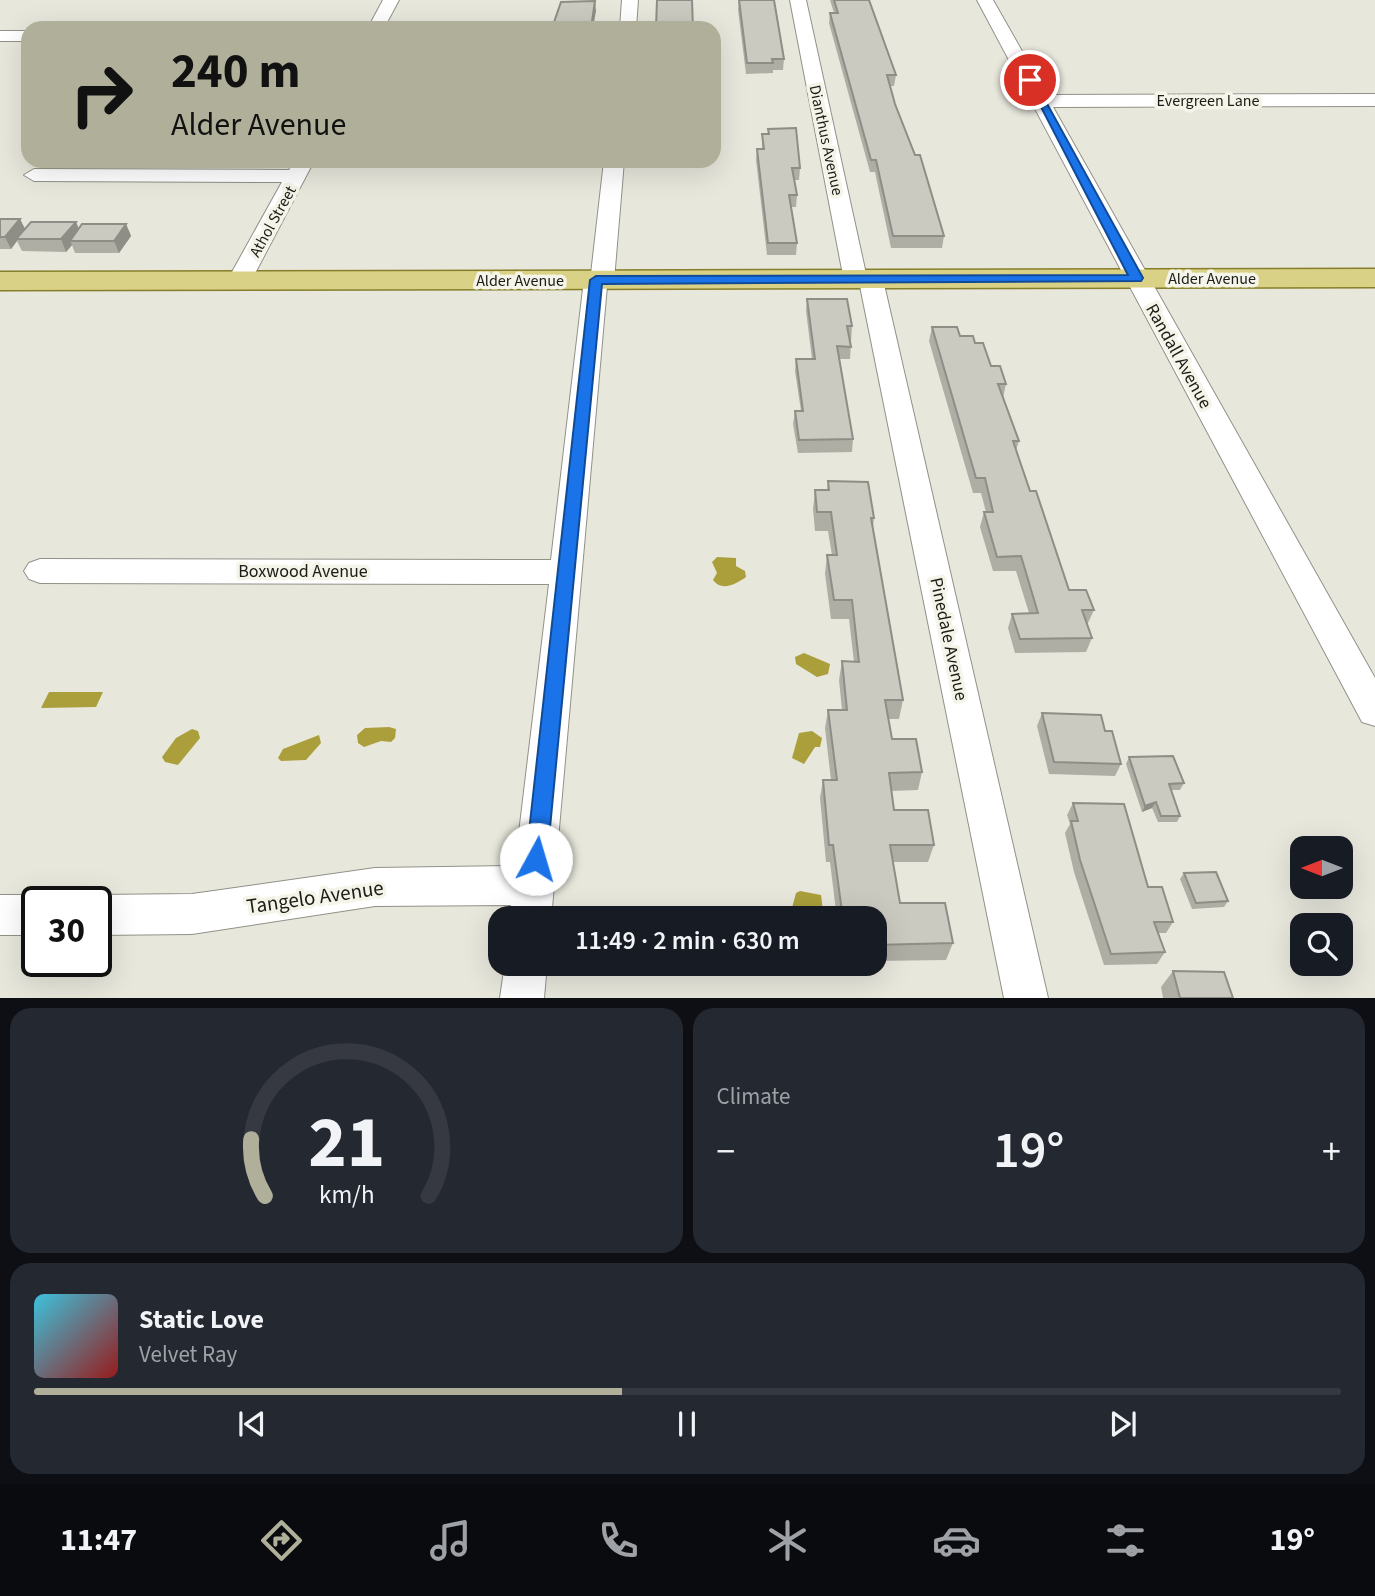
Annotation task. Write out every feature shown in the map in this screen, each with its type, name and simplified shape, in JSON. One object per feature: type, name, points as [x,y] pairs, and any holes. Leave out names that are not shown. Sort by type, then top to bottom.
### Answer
[{"type":"main road","name":"Alder Avenue","points":[[0,281],[1375,278]]},
{"type":"street","points":[[380,21],[391,0]]},
{"type":"street","points":[[628,21],[630,0]]},
{"type":"street","name":"Dianthus Avenue","points":[[798,0],[863,280]]},
{"type":"street","name":"Randall Avenue","points":[[985,0],[1375,711]]},
{"type":"street","points":[[0,36],[21,36]]},
{"type":"street","name":"Evergreen Lane","points":[[1041,101],[1375,100]]},
{"type":"street","points":[[532,902],[566,572],[613,168]]},
{"type":"street","points":[[34,175],[301,169]]},
{"type":"street","name":"Athol Street","points":[[239,281],[301,169]]},
{"type":"street","name":"Pinedale Avenue","points":[[863,280],[1026,998]]},
{"type":"street","name":"Boxwood Avenue","points":[[40,571],[566,572]]},
{"type":"street","name":"Tangelo Avenue","points":[[112,915],[192,914],[375,887],[532,902]]},
{"type":"street","points":[[0,915],[21,915]]},
{"type":"street","points":[[522,998],[525,976]]},
{"type":"shaded area","points":[[717,557],[736,558],[736,566],[745,571],[746,577],[729,586],[717,584],[713,580],[717,573],[712,562]]},
{"type":"shaded area","points":[[804,653],[830,664],[828,674],[817,677],[796,664],[795,657]]},
{"type":"shaded area","points":[[49,692],[103,692],[96,707],[41,708]]},
{"type":"shaded area","points":[[365,728],[396,729],[395,738],[391,742],[381,741],[364,747],[358,743],[357,735]]},
{"type":"shaded area","points":[[192,729],[198,731],[200,738],[178,765],[165,762],[162,757],[176,738]]},
{"type":"shaded area","points":[[812,731],[822,738],[820,747],[815,747],[804,764],[792,758],[799,733]]},
{"type":"shaded area","points":[[319,735],[321,743],[306,760],[281,761],[278,758],[283,749]]},
{"type":"shaded area","points":[[800,891],[821,895],[822,906],[792,906],[796,893]]},
{"type":"building","points":[[657,0],[692,0],[693,21],[656,21]]},
{"type":"building","points":[[739,0],[774,0],[784,59],[772,59],[773,63],[747,63]]},
{"type":"building","points":[[834,0],[869,0],[896,75],[887,75],[895,104],[915,155],[920,155],[944,236],[893,236],[876,160],[871,160],[830,13],[838,13]]},
{"type":"building","points":[[595,1],[592,21],[554,21],[561,2]]},
{"type":"building","points":[[796,128],[800,168],[792,168],[797,195],[789,195],[797,243],[768,243],[757,149],[764,149],[762,134],[769,134],[768,129]]},
{"type":"building","points":[[0,219],[20,219],[5,237],[0,237]]},
{"type":"building","points":[[31,222],[76,222],[61,239],[16,239]]},
{"type":"building","points":[[82,224],[126,224],[114,241],[70,241]]},
{"type":"building","points":[[807,299],[847,299],[852,326],[847,326],[851,347],[837,346],[853,439],[799,440],[795,411],[803,411],[796,359],[815,359]]},
{"type":"building","points":[[932,327],[957,327],[960,336],[973,336],[975,343],[983,343],[991,366],[1000,366],[1006,384],[998,384],[1019,441],[1013,441],[1030,491],[1036,491],[1069,590],[1086,590],[1094,610],[1082,610],[1092,638],[1020,639],[1012,614],[1038,613],[1021,556],[997,557],[984,512],[993,512],[985,478],[976,478]]},
{"type":"building","points":[[828,481],[868,482],[874,518],[871,518],[903,700],[885,700],[892,739],[916,739],[922,772],[889,773],[894,810],[928,810],[934,845],[890,845],[900,903],[945,903],[953,943],[887,945],[887,906],[841,906],[833,845],[829,845],[823,780],[837,780],[828,710],[847,710],[842,661],[859,662],[852,600],[834,600],[827,555],[837,555],[831,512],[817,512],[815,490],[829,490]]},
{"type":"building","points":[[1042,713],[1101,715],[1105,731],[1112,731],[1121,764],[1054,762]]},
{"type":"building","points":[[1173,756],[1184,783],[1169,784],[1180,816],[1161,816],[1156,802],[1145,806],[1129,757]]},
{"type":"building","points":[[1073,803],[1124,804],[1148,887],[1162,887],[1173,922],[1154,922],[1165,952],[1111,954],[1080,860],[1071,821],[1078,821]]},
{"type":"building","points":[[1216,872],[1228,901],[1196,903],[1184,873]]},
{"type":"building","points":[[1173,971],[1224,972],[1233,998],[1180,998]]},
{"type":"route","points":[[536,859],[596,280],[1136,278],[1030,80]]}]
